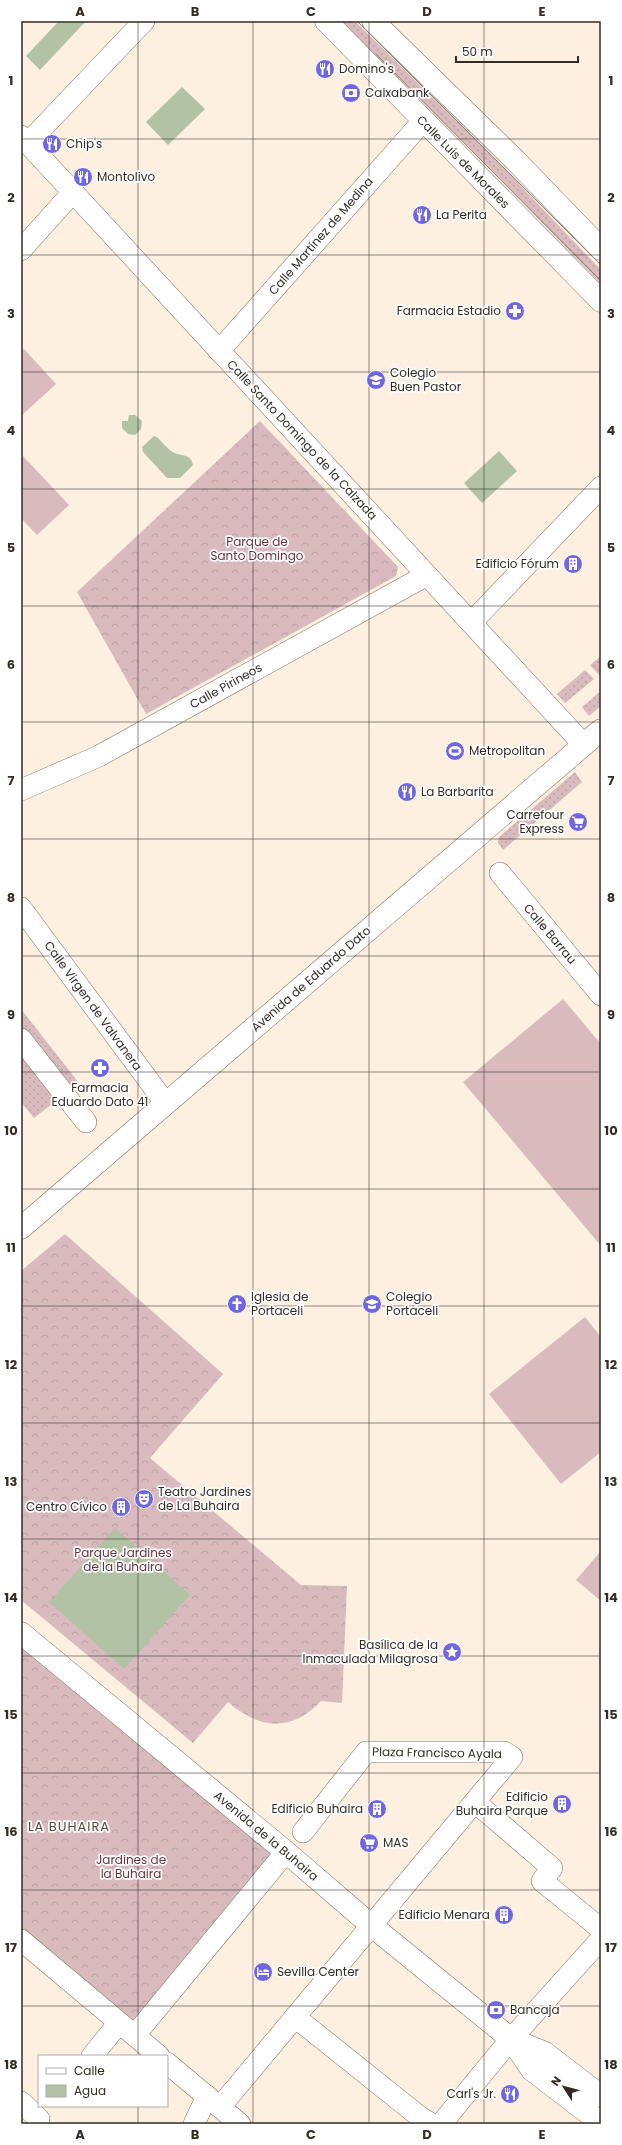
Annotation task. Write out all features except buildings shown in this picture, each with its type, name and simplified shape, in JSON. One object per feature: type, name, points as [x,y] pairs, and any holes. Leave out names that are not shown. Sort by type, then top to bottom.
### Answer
[{"type":"main road","name":"Calle Luis de Morales","points":[[326,21],[601,301]]},
{"type":"main road","points":[[374,21],[601,249]]},
{"type":"main road","name":"Avenida de Eduardo Dato","points":[[21,1227],[601,730]]},
{"type":"main road","name":"Avenida de la Buhaira","points":[[21,1633],[286,1852],[372,1926],[511,2039],[545,2053],[601,2096]]},
{"type":"main road","name":"Avenida de la Buhaira","points":[[511,2039],[532,2070],[601,2123]]},
{"type":"street","points":[[24,139],[144,21]]},
{"type":"street","name":"Calle Martínez de Medina","points":[[219,351],[423,120]]},
{"type":"street","name":"Calle Santo Domingo de la Calzada","points":[[24,139],[584,745]]},
{"type":"street","points":[[21,250],[73,192]]},
{"type":"street","points":[[471,623],[601,487]]},
{"type":"street","name":"Calle Pirineos","points":[[21,790],[99,756],[427,575]]},
{"type":"street","name":"Calle Barrau","points":[[500,873],[601,995]]},
{"type":"street","name":"Calle Virgen de Valvanera","points":[[21,908],[166,1104]]},
{"type":"street","points":[[21,1039],[86,1122]]},
{"type":"street","name":"Plaza Francisco Ayala","points":[[303,1832],[366,1752],[504,1752],[512,1756],[475,1802]]},
{"type":"street","points":[[194,2124],[213,2102],[295,2017],[475,1802],[552,1868],[542,1881],[601,1929]]},
{"type":"street","points":[[93,2055],[127,2029],[286,1852]]},
{"type":"street","points":[[441,2124],[511,2039],[601,1939]]},
{"type":"street","points":[[21,1940],[158,2055]]},
{"type":"street","points":[[295,2017],[420,2117],[432,2124]]},
{"type":"street","points":[[168,2063],[240,2124]]},
{"type":"street","points":[[21,2102],[41,2116]]},
{"type":"green space","points":[[341,21],[355,21],[498,162],[601,270],[601,284],[492,170]]},
{"type":"green space","points":[[24,349],[56,384],[21,416],[21,351]]},
{"type":"green space","name":"Parque de Santo Domingo","points":[[260,421],[398,567],[396,576],[146,714],[77,592]]},
{"type":"green space","points":[[21,454],[69,505],[37,535],[21,518]]},
{"type":"green space","points":[[601,656],[601,673],[599,675],[590,665]]},
{"type":"green space","points":[[585,670],[594,679],[565,703],[557,694]]},
{"type":"green space","points":[[601,691],[601,706],[589,716],[582,707]]},
{"type":"green space","points":[[575,772],[582,782],[503,850],[498,843],[499,837]]},
{"type":"green space","points":[[563,999],[601,1044],[601,1246],[463,1082]]},
{"type":"green space","points":[[21,1009],[79,1083],[34,1118],[21,1102]]},
{"type":"green space","name":"Parque Jardines de la Buhaira","points":[[65,1234],[223,1374],[150,1458],[301,1585],[347,1586],[342,1703],[321,1701],[310,1711],[298,1718],[275,1724],[251,1718],[228,1702],[193,1743],[21,1600],[21,1271]]},
{"type":"green space","points":[[585,1317],[601,1337],[601,1452],[561,1484],[489,1394]]},
{"type":"green space","points":[[601,1551],[601,1601],[576,1580]]},
{"type":"green space","name":"Jardines de la Buhaira","points":[[21,1633],[286,1852],[135,2035],[21,1939]]},
{"type":"water","points":[[59,21],[86,21],[40,70],[26,56]]},
{"type":"water","points":[[182,87],[205,109],[168,145],[146,122]]},
{"type":"water","points":[[129,415],[135,415],[142,421],[141,429],[135,435],[128,434],[122,428],[122,421],[128,421]]},
{"type":"water","points":[[154,436],[174,453],[187,456],[192,461],[193,465],[180,478],[167,478],[143,452],[142,447]]},
{"type":"water","points":[[499,451],[517,471],[482,503],[464,483]]},
{"type":"water","points":[[115,1528],[190,1595],[124,1669],[49,1602]]},
{"type":"tram line","points":[[357,21],[601,265]]},
{"type":"tram line","points":[[376,54],[601,281]]},
{"type":"place","name":"Domino's","points":[[325,69]]},
{"type":"place","name":"Caixabank","points":[[351,93]]},
{"type":"place","name":"Chip's","points":[[52,144]]},
{"type":"place","name":"Montolivo","points":[[83,177]]},
{"type":"place","name":"La Perita","points":[[422,215]]},
{"type":"place","name":"Farmacia Estadio","points":[[515,311]]},
{"type":"place","name":"Colegio Buen Pastor","points":[[376,380]]},
{"type":"place","name":"Edificio Fórum","points":[[573,564]]},
{"type":"place","name":"Metropolitan","points":[[455,751]]},
{"type":"place","name":"La Barbarita","points":[[407,792]]},
{"type":"place","name":"Carrefour Express","points":[[578,822]]},
{"type":"place","name":"Farmacia Eduardo Dato 41","points":[[100,1068]]},
{"type":"place","name":"Iglesia de Portaceli","points":[[237,1304]]},
{"type":"place","name":"Colegio Portaceli","points":[[372,1304]]},
{"type":"place","name":"Teatro Jardines de La Buhaira","points":[[144,1499]]},
{"type":"place","name":"Centro Cívico","points":[[121,1507]]},
{"type":"place","name":"Basílica de la Inmaculada Milagrosa","points":[[452,1652]]},
{"type":"place","name":"Edificio Buhaira Parque","points":[[562,1804]]},
{"type":"place","name":"Edificio Buhaira","points":[[377,1809]]},
{"type":"place","name":"MAS","points":[[369,1843]]},
{"type":"place","name":"Edificio Menara","points":[[504,1915]]},
{"type":"place","name":"Sevilla Center","points":[[263,1972]]},
{"type":"place","name":"Bancaja","points":[[496,2010]]},
{"type":"place","name":"Carl's Jr.","points":[[510,2094]]},
{"type":"district","name":"LA BUHAIRA","points":[[69,1826]]}]
